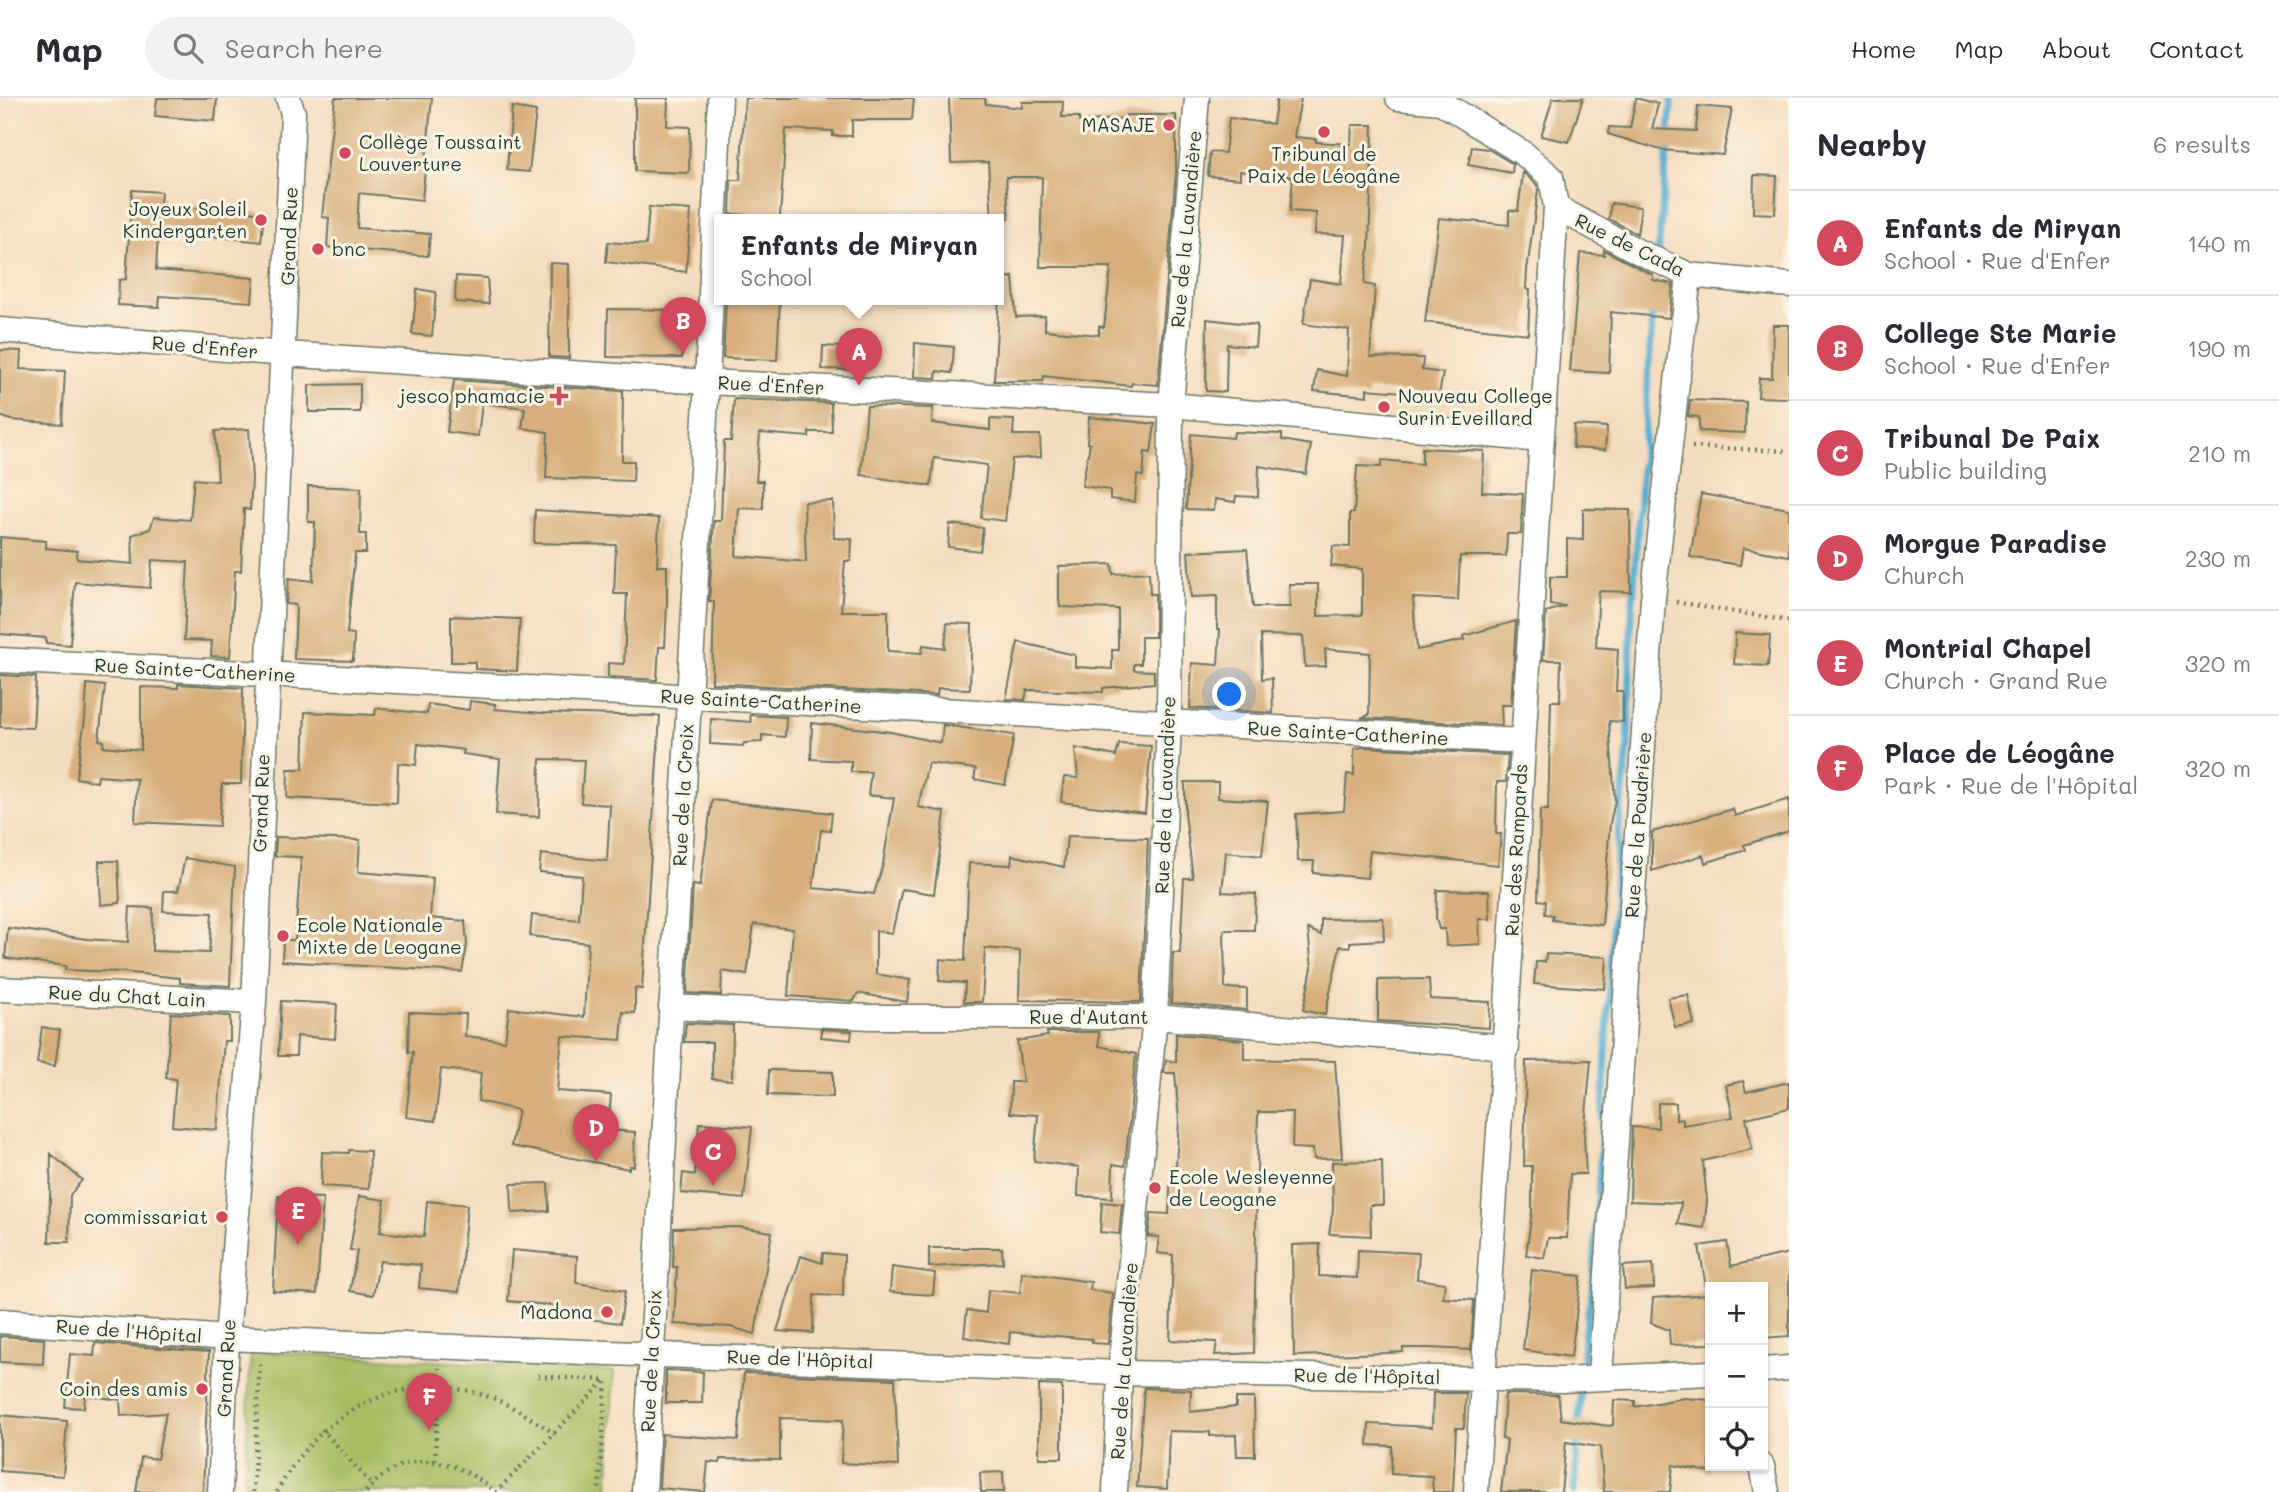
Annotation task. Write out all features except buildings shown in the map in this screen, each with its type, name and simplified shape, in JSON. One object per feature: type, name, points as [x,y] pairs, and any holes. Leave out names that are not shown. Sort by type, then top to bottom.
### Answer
[{"type":"street","name":"Rue de la Croix","points":[[715,214],[720,98]]},
{"type":"street","name":"Rue de la Lavandière","points":[[1115,1492],[1120,1373],[1156,1017],[1169,724],[1171,405],[1197,98]]},
{"type":"street","name":"Rue des Rampards","points":[[1398,98],[1441,102],[1524,154],[1550,177],[1556,207],[1522,741],[1507,1047],[1476,1492]]},
{"type":"street","name":"Grand Rue","points":[[220,1492],[227,1338],[254,1002],[266,674],[285,354],[294,103]]},
{"type":"street","name":"Rue de Cada","points":[[1556,207],[1637,251],[1689,275],[1789,285]]},
{"type":"street","name":"Rue de la Croix","points":[[644,1492],[645,1353],[671,1007],[714,229]]},
{"type":"street","name":"Rue de la Poudrière","points":[[1600,1376],[1653,599],[1689,275]]},
{"type":"street","name":"Rue d'Enfer","points":[[0,330],[285,354],[707,382],[1171,405],[1541,440]]},
{"type":"street","name":"Rue Sainte-Catherine","points":[[0,660],[1522,741]]},
{"type":"street","name":"Rue du Chat Lain","points":[[0,989],[254,1002]]},
{"type":"street","name":"Rue d'Autant","points":[[671,1007],[870,1017],[1156,1017],[1507,1047]]},
{"type":"street","name":"Rue de l'Hôpital","points":[[0,1321],[227,1338],[1120,1373],[1562,1380],[1600,1376],[1705,1373]]},
{"type":"street","points":[[1768,1370],[1789,1368]]},
{"type":"street","points":[[1763,1471],[1767,1492]]},
{"type":"path","points":[[1670,446],[1789,451]]},
{"type":"path","points":[[1653,599],[1789,621]]},
{"type":"path","points":[[435,1460],[439,1346]]},
{"type":"path","points":[[366,1492],[401,1466],[435,1460],[470,1474],[496,1492],[606,1380],[645,1353]]},
{"type":"path","points":[[253,1492],[259,1363],[273,1363]]},
{"type":"path","points":[[425,1370],[453,1372]]},
{"type":"path","points":[[537,1376],[606,1380]]},
{"type":"path","points":[[599,1492],[606,1380]]},
{"type":"path","points":[[277,1492],[304,1448],[322,1429],[348,1411],[377,1397],[407,1390],[439,1387],[478,1393],[515,1408],[555,1434]]},
{"type":"path","points":[[322,1429],[372,1485]]},
{"type":"green space","points":[[251,1351],[614,1371],[608,1492],[244,1492]]},
{"type":"waterway","points":[[1658,254],[1672,98]]},
{"type":"waterway","points":[[1574,1492],[1585,1331],[1593,1285],[1619,825],[1628,749],[1631,629],[1653,307]]},
{"type":"place","name":"MASAJE","points":[[1169,125]]},
{"type":"place","name":"Tribunal de Paix de Léogâne","points":[[1324,132]]},
{"type":"place","name":"Collège Toussaint Louverture","points":[[345,153]]},
{"type":"place","name":"Joyeux Soleil Kindergarten","points":[[261,220]]},
{"type":"place","name":"bnc","points":[[318,249]]},
{"type":"place","name":"College Ste Marie","points":[[683,355]]},
{"type":"place","name":"Enfants de Miryan","points":[[859,386]]},
{"type":"place","name":"jesco phamacie","points":[[559,396]]},
{"type":"place","name":"Nouveau College Surin Eveillard","points":[[1384,407]]},
{"type":"place","name":"Ecole Nationale Mixte de Leogane","points":[[283,936]]},
{"type":"place","name":"Morgue Paradise","points":[[596,1162]]},
{"type":"place","name":"Tribunal De Paix","points":[[713,1186]]},
{"type":"place","name":"Ecole Wesleyenne de Leogane","points":[[1155,1188]]},
{"type":"place","name":"commissariat","points":[[222,1217]]},
{"type":"place","name":"Montrial Chapel","points":[[298,1245]]},
{"type":"place","name":"Madona","points":[[607,1312]]},
{"type":"place","name":"Coin des amis","points":[[202,1389]]},
{"type":"place","name":"Place de Léogâne","points":[[429,1431]]}]
